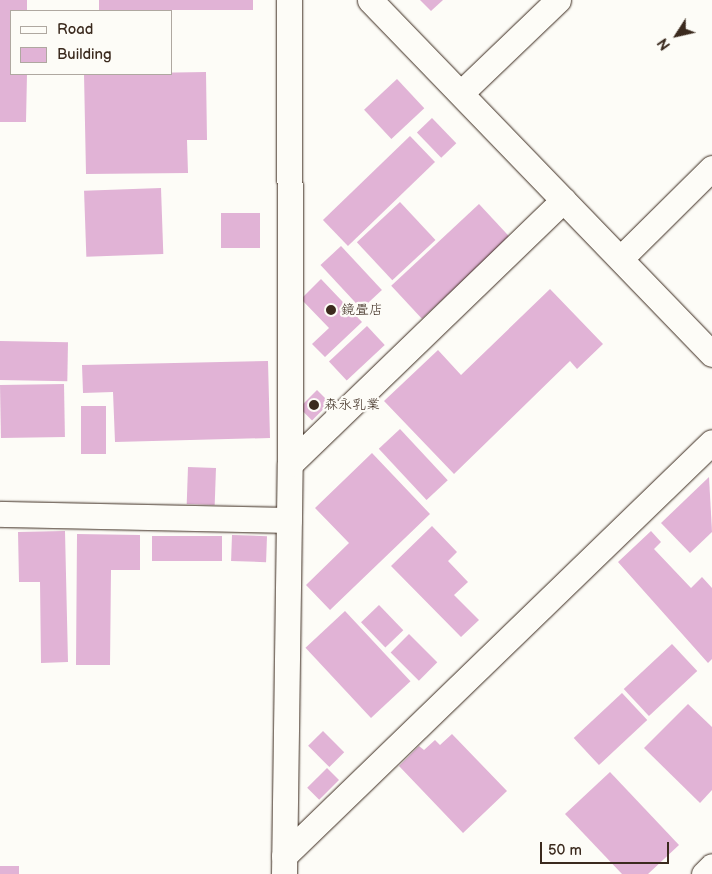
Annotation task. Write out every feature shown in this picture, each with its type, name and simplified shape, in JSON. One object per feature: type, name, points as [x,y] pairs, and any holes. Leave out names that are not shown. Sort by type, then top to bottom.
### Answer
[{"type":"street","points":[[284,865],[290,464],[289,0]]},
{"type":"street","points":[[370,0],[462,92],[712,354]]},
{"type":"street","points":[[462,92],[558,0]]},
{"type":"street","points":[[621,258],[712,168]]},
{"type":"street","points":[[290,464],[563,200]]},
{"type":"street","points":[[284,865],[712,442]]},
{"type":"street","points":[[0,514],[289,520]]},
{"type":"street","points":[[704,874],[712,866]]},
{"type":"building","points":[[0,0],[27,0],[27,10],[10,10],[10,75],[27,75],[26,122],[0,122]]},
{"type":"building","points":[[99,0],[253,0],[253,10],[99,10]]},
{"type":"building","points":[[420,0],[443,0],[431,11]]},
{"type":"building","points":[[206,72],[207,140],[187,140],[188,173],[86,174],[84,75],[172,75],[172,73]]},
{"type":"building","points":[[397,79],[424,108],[391,139],[364,110]]},
{"type":"building","points":[[432,118],[456,143],[441,158],[417,133]]},
{"type":"building","points":[[410,136],[435,162],[348,246],[323,220]]},
{"type":"building","points":[[161,188],[163,254],[86,257],[84,191]]},
{"type":"building","points":[[400,202],[435,240],[392,280],[357,242]]},
{"type":"building","points":[[479,204],[510,237],[422,319],[391,286]]},
{"type":"building","points":[[221,213],[260,213],[260,248],[221,248]]},
{"type":"building","points":[[341,246],[382,290],[361,309],[321,265]]},
{"type":"building","name":"鏡畳店","points":[[321,279],[362,322],[325,357],[312,344],[329,328],[301,299]]},
{"type":"building","points":[[550,289],[603,344],[577,369],[570,361],[454,474],[384,401],[438,350],[461,375]]},
{"type":"building","points":[[367,326],[385,345],[347,380],[329,361]]},
{"type":"building","points":[[0,341],[68,342],[67,381],[0,380]]},
{"type":"building","points":[[268,361],[270,438],[115,442],[113,392],[83,393],[82,365]]},
{"type":"building","points":[[64,384],[65,437],[1,438],[0,385]]},
{"type":"building","name":"森永乳業","points":[[317,390],[330,403],[312,420],[299,408]]},
{"type":"building","points":[[81,406],[106,406],[106,454],[81,454]]},
{"type":"building","points":[[400,429],[448,480],[427,500],[379,449]]},
{"type":"building","points":[[372,453],[430,514],[330,610],[306,585],[349,543],[315,508]]},
{"type":"building","points":[[188,467],[216,468],[215,505],[187,504]]},
{"type":"building","points":[[709,477],[712,532],[690,553],[661,523]]},
{"type":"building","points":[[432,526],[457,552],[448,561],[468,582],[454,595],[479,620],[461,637],[391,566]]},
{"type":"building","points":[[65,531],[68,662],[41,663],[40,582],[19,582],[18,532]]},
{"type":"building","points":[[651,531],[661,542],[654,549],[691,588],[702,577],[712,588],[712,659],[708,663],[618,562]]},
{"type":"building","points":[[77,534],[140,535],[140,570],[111,570],[110,665],[76,665]]},
{"type":"building","points":[[232,535],[267,536],[266,562],[231,561]]},
{"type":"building","points":[[152,536],[222,536],[222,561],[152,561]]},
{"type":"building","points":[[379,605],[403,630],[385,648],[361,622]]},
{"type":"building","points":[[345,611],[410,681],[371,718],[306,648]]},
{"type":"building","points":[[409,634],[437,662],[419,681],[391,652]]},
{"type":"building","points":[[672,644],[697,671],[649,716],[624,689]]},
{"type":"building","points":[[622,693],[647,720],[599,765],[574,738]]},
{"type":"building","points":[[688,704],[712,727],[712,790],[700,803],[644,748]]},
{"type":"building","points":[[323,731],[344,752],[329,767],[308,746]]},
{"type":"building","points":[[452,734],[507,791],[463,833],[399,766],[419,746],[424,750],[435,740],[440,745]]},
{"type":"building","points":[[327,768],[339,780],[319,800],[307,788]]},
{"type":"building","points":[[610,772],[679,845],[648,874],[622,874],[565,814]]},
{"type":"building","points":[[0,866],[19,866],[19,874],[0,874]]},
{"type":"place","name":"鏡畳店","points":[[331,310]]},
{"type":"place","name":"森永乳業","points":[[314,405]]}]
